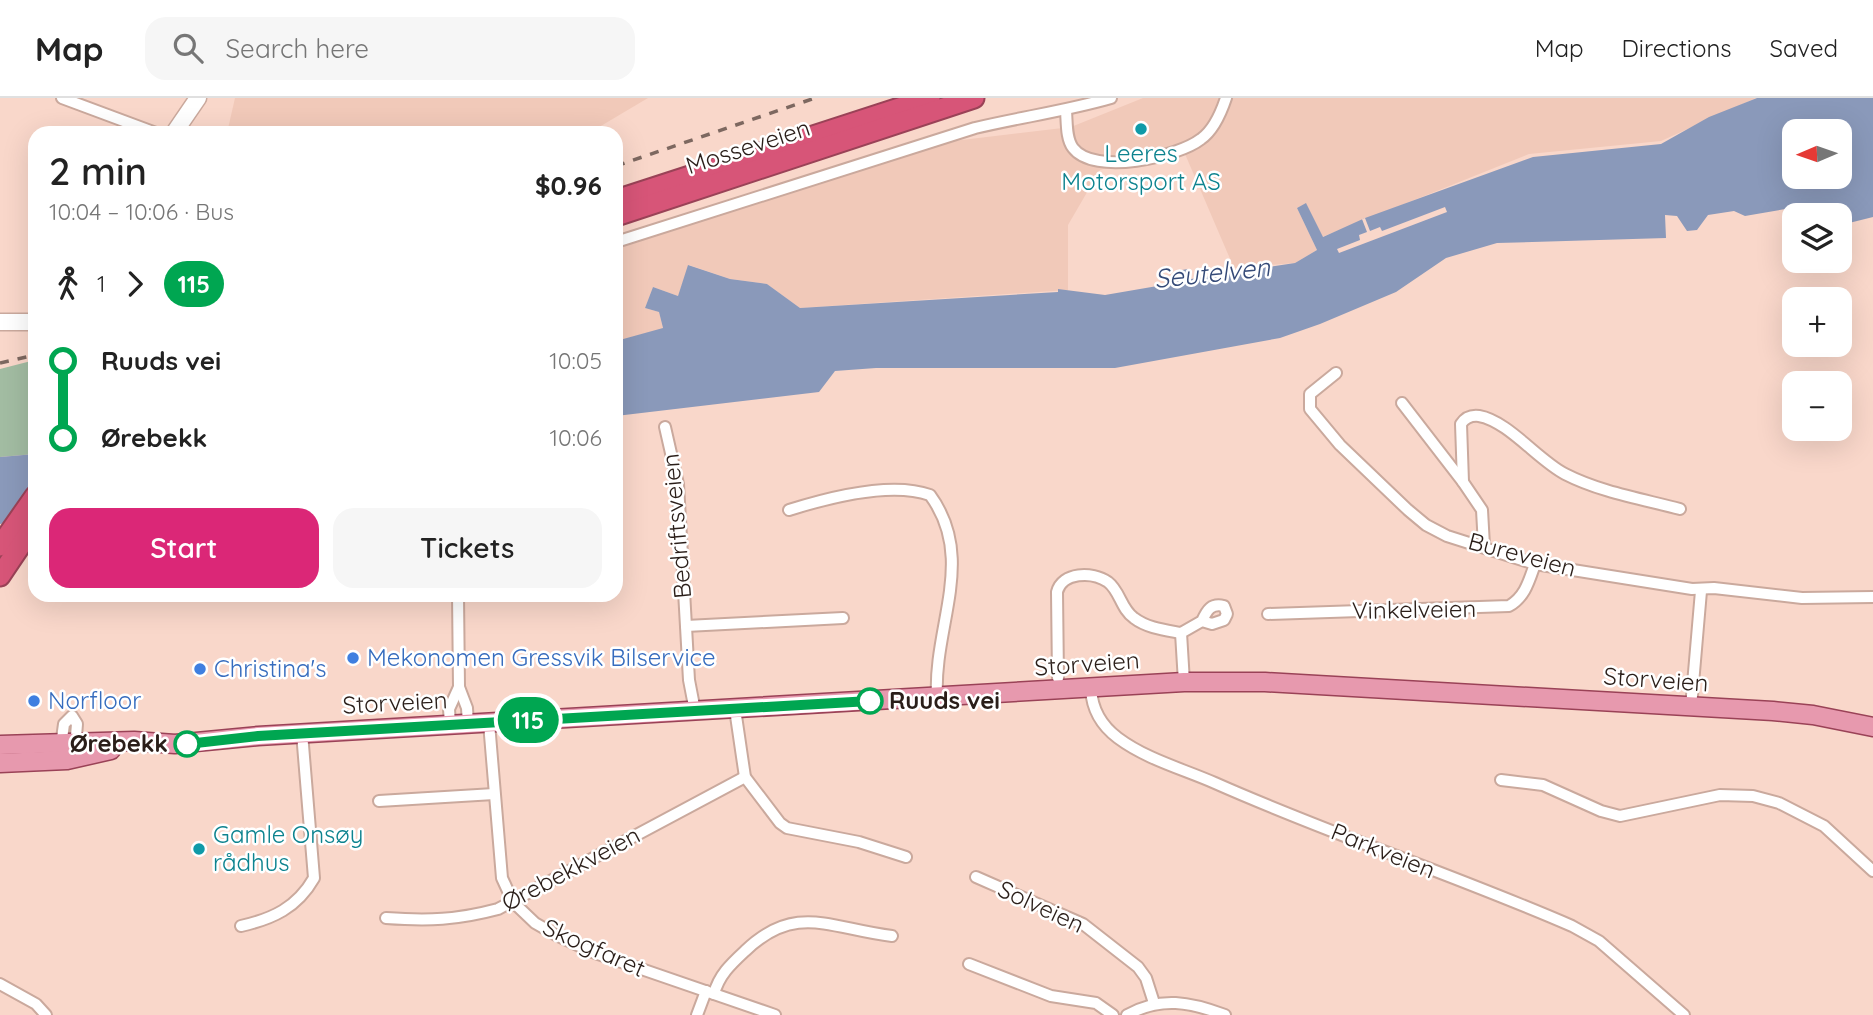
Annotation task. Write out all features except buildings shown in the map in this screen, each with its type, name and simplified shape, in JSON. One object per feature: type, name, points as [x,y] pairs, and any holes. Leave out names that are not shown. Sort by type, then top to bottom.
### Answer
[{"type":"highway","name":"Mosseveien","points":[[623,198],[930,98]]},
{"type":"highway","name":"Mosseveien","points":[[623,214],[974,98]]},
{"type":"highway","points":[[0,532],[28,504]]},
{"type":"highway","points":[[0,576],[4,555],[28,509]]},
{"type":"highway","points":[[4,555],[28,529]]},
{"type":"main road","name":"Storveien","points":[[0,763],[69,751],[150,743],[197,743],[303,733],[1184,682],[1287,683],[1691,707],[1813,715],[1873,727]]},
{"type":"main road","name":"Storveien","points":[[0,745],[69,751]]},
{"type":"street","points":[[62,98],[137,126]]},
{"type":"street","points":[[179,126],[198,98]]},
{"type":"street","points":[[623,240],[975,128],[1029,115],[1066,111],[1111,98]]},
{"type":"street","points":[[1066,111],[1070,142],[1075,151],[1086,158],[1110,164],[1168,155],[1194,144],[1214,126],[1226,98]]},
{"type":"street","points":[[0,322],[28,322]]},
{"type":"street","name":"Bureveien","points":[[1336,373],[1310,394],[1308,403],[1331,434],[1426,525],[1447,536],[1535,564],[1701,591],[1714,588],[1802,598],[1873,597]]},
{"type":"street","points":[[1402,403],[1482,510],[1484,546]]},
{"type":"street","points":[[1463,482],[1461,424],[1465,418],[1480,416],[1493,422],[1564,473],[1600,487],[1680,509]]},
{"type":"street","name":"Bedriftsveien","points":[[665,427],[678,484],[690,711]]},
{"type":"street","points":[[789,510],[849,493],[914,491],[930,495],[951,537],[954,559],[937,663],[937,697]]},
{"type":"street","name":"Vinkelveien","points":[[1268,614],[1509,606],[1518,601],[1535,564]]},
{"type":"street","points":[[1058,678],[1057,592],[1062,580],[1068,577],[1101,579],[1110,583],[1132,617],[1146,625],[1181,633],[1202,621]]},
{"type":"street","points":[[1691,707],[1701,591]]},
{"type":"street","points":[[458,602],[459,687],[467,708],[459,724],[449,709],[459,687]]},
{"type":"street","name":"Bedriftsveien","points":[[686,626],[843,618]]},
{"type":"street","points":[[1181,633],[1184,682]]},
{"type":"street","name":"Parkveien","points":[[1091,689],[1094,708],[1100,719],[1117,737],[1136,750],[1255,802],[1572,926],[1599,941],[1684,1015]]},
{"type":"street","points":[[735,709],[746,777],[787,828],[859,842],[906,857]]},
{"type":"street","name":"Skogfaret","points":[[489,723],[502,878],[513,902],[535,923],[592,952],[775,1015]]},
{"type":"street","points":[[240,926],[272,918],[284,911],[307,890],[314,878],[303,733]]},
{"type":"street","name":"Ørebekkveien","points":[[386,918],[427,921],[460,919],[513,902],[746,777]]},
{"type":"street","points":[[1501,780],[1543,785],[1601,811],[1620,816],[1720,795],[1753,796],[1779,803],[1824,826],[1873,871]]},
{"type":"street","points":[[379,801],[494,794]]},
{"type":"street","name":"Solveien","points":[[976,877],[1083,924],[1138,967],[1146,978],[1154,1003]]},
{"type":"street","points":[[697,1015],[720,976],[761,936],[785,923],[816,922],[892,936]]},
{"type":"street","points":[[969,964],[1016,980],[1036,992],[1096,1003],[1113,1015]]},
{"type":"street","points":[[0,984],[36,1004],[46,1015]]},
{"type":"street","points":[[1127,1015],[1154,1003],[1192,1004],[1226,1015]]},
{"type":"shaded area","points":[[235,98],[648,98],[601,126],[229,126]]},
{"type":"shaded area","points":[[1143,98],[1756,98],[1661,141],[1529,154],[1322,237],[1305,204],[1297,208],[1317,250],[1295,263],[1234,268],[1182,147],[1100,170],[1068,225],[1068,290],[800,308],[767,284],[730,279],[689,265],[678,296],[653,287],[645,308],[659,312],[663,329],[623,339],[623,244],[920,145],[1071,127]]},
{"type":"green space","points":[[28,362],[28,455],[0,457],[0,369]]},
{"type":"water","points":[[1757,98],[1873,98],[1873,217],[1852,222],[1852,203],[1782,203],[1782,210],[1745,216],[1734,211],[1708,215],[1697,230],[1687,231],[1677,216],[1665,215],[1666,238],[1497,243],[1446,258],[1396,292],[1280,338],[1115,368],[876,368],[835,371],[819,392],[623,415],[623,339],[663,328],[659,312],[645,308],[653,287],[678,296],[688,265],[730,279],[767,284],[800,308],[1058,292],[1058,289],[1105,295],[1177,282],[1176,271],[1188,269],[1191,279],[1295,263],[1317,250],[1297,208],[1306,203],[1323,237],[1365,218],[1533,157],[1661,144],[1709,117]]},
{"type":"water","points":[[28,455],[28,520],[0,524],[0,457]]},
{"type":"pier","points":[[1445,207],[1447,212],[1339,253],[1337,249],[1360,240],[1359,235],[1367,232],[1362,219],[1365,218],[1370,231],[1380,227],[1382,231]]},
{"type":"railway","points":[[623,164],[815,98]]},
{"type":"railway","points":[[0,363],[28,357]]},
{"type":"bus line","name":"115","points":[[187,744],[258,736],[870,701]]},
{"type":"place","name":"Leeres Motorsport AS","points":[[1141,129]]},
{"type":"place","name":"Mekonomen Gressvik Bilservice","points":[[353,658]]},
{"type":"place","name":"Christina's","points":[[200,669]]},
{"type":"place","name":"Norfloor","points":[[34,701]]},
{"type":"place","name":"Ruuds vei","points":[[870,701]]},
{"type":"place","name":"Ørebekk","points":[[187,744]]},
{"type":"place","name":"Gamle Onsøy rådhus","points":[[199,849]]},
{"type":"water label","name":"Seutelven","points":[[1212,273]]}]
